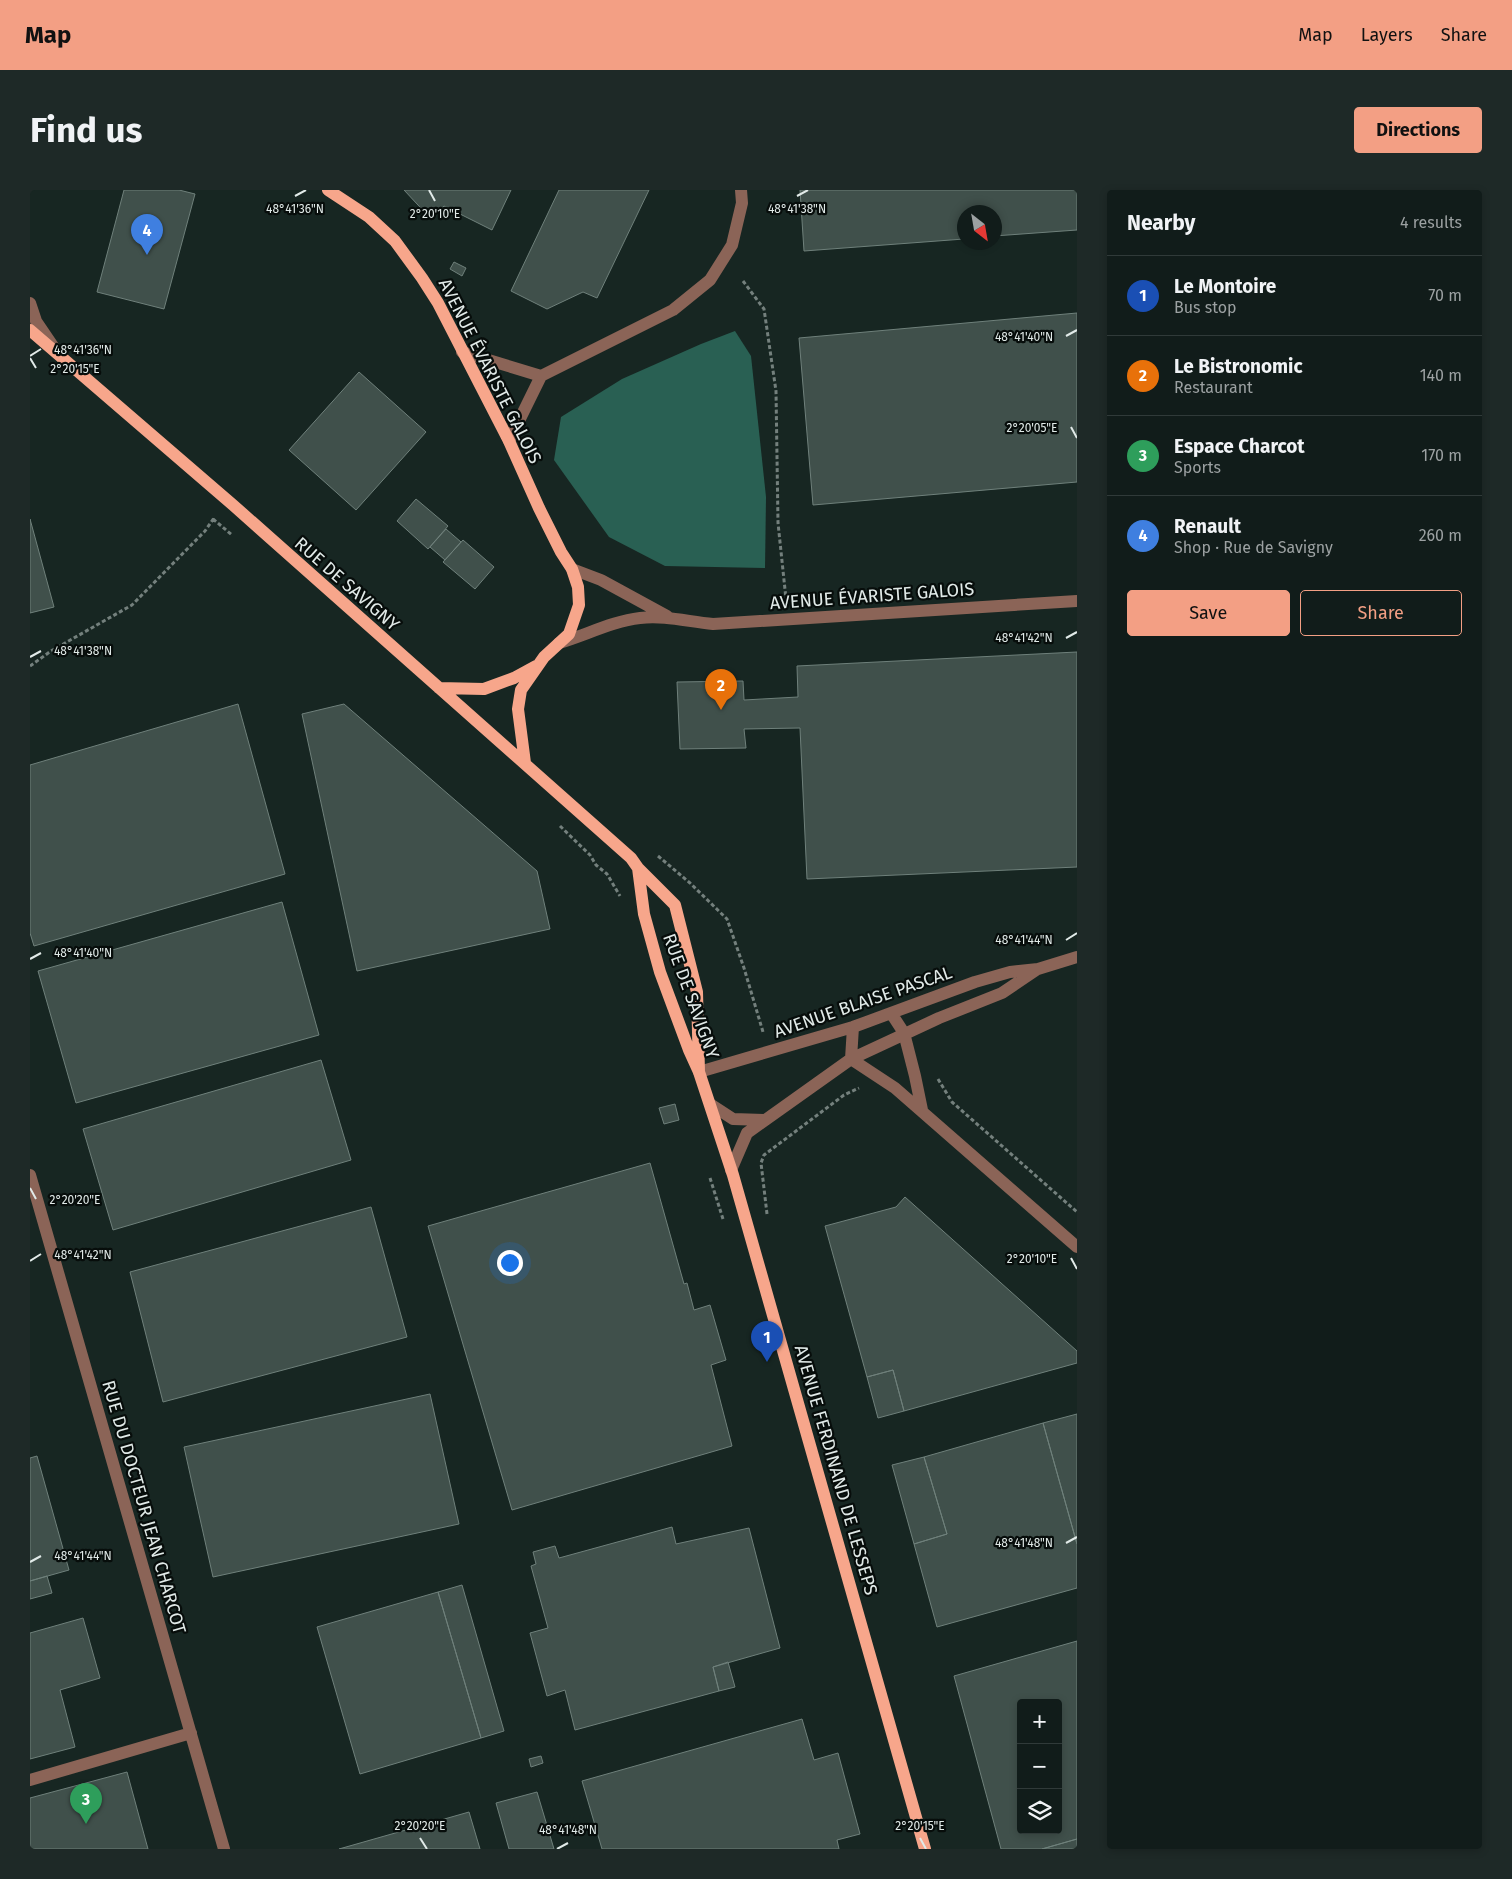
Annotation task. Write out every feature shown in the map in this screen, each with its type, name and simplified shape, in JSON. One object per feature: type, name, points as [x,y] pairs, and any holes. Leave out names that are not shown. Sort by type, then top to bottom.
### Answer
[{"type":"main road","name":"AVENUE ÉVARISTE GALOIS","points":[[328,190],[369,217],[395,241],[438,304],[509,441],[561,552],[572,569],[578,587],[579,604],[569,634],[544,657],[521,690],[518,709],[525,764]]},
{"type":"main road","name":"RUE DE SAVIGNY","points":[[30,330],[233,505],[631,858],[638,868],[675,905],[697,992],[699,1072]]},
{"type":"main road","points":[[439,688],[484,690],[514,678],[538,665]]},
{"type":"main road","name":"RUE DE SAVIGNY","points":[[638,868],[644,914],[660,972],[699,1072]]},
{"type":"main road","name":"AVENUE FERDINAND DE LESSEPS","points":[[699,1072],[731,1170],[776,1323],[925,1849]]},
{"type":"street","points":[[509,441],[540,376],[673,310],[710,280],[732,245],[742,202],[741,190]]},
{"type":"street","points":[[30,303],[36,321],[60,355]]},
{"type":"street","points":[[462,352],[540,376]]},
{"type":"street","name":"AVENUE ÉVARISTE GALOIS","points":[[572,569],[601,580],[669,617]]},
{"type":"street","name":"AVENUE ÉVARISTE GALOIS","points":[[560,643],[608,626],[640,618],[669,617],[713,624],[1077,601]]},
{"type":"street","name":"AVENUE BLAISE PASCAL","points":[[699,1072],[853,1027],[975,982],[1010,972],[1038,969],[1077,957]]},
{"type":"street","name":"AVENUE BLAISE PASCAL","points":[[731,1170],[747,1133],[851,1059],[904,1034],[1002,994],[1038,969]]},
{"type":"street","points":[[891,1013],[904,1034],[922,1110]]},
{"type":"street","points":[[853,1027],[851,1059],[895,1088],[922,1110],[1077,1247]]},
{"type":"street","points":[[710,1104],[733,1119],[765,1120]]},
{"type":"street","name":"RUE DU DOCTEUR JEAN CHARCOT","points":[[30,1175],[224,1849]]},
{"type":"street","points":[[30,1780],[191,1733]]},
{"type":"path","points":[[743,281],[764,309],[776,391],[778,523],[789,619]]},
{"type":"path","points":[[30,666],[51,651],[132,604],[204,531],[213,519],[233,505]]},
{"type":"path","points":[[213,519],[235,537]]},
{"type":"path","points":[[554,820],[590,855],[596,865],[608,874]]},
{"type":"path","points":[[590,855],[596,857]]},
{"type":"path","points":[[605,867],[624,904]]},
{"type":"path","points":[[936,1072],[952,1102],[1077,1212]]},
{"type":"path","points":[[769,1222],[762,1163],[764,1155],[844,1095],[862,1087]]},
{"type":"path","points":[[709,1175],[712,1185]]},
{"type":"shaded area","points":[[735,331],[751,356],[766,497],[765,568],[665,566],[609,537],[554,460],[561,417],[622,379]]},
{"type":"building","points":[[124,190],[179,190],[195,194],[164,309],[97,292]]},
{"type":"building","points":[[404,190],[511,190],[492,230],[444,206],[431,219]]},
{"type":"building","points":[[559,190],[649,190],[597,298],[583,292],[547,309],[511,291]]},
{"type":"building","points":[[800,190],[1077,190],[1077,230],[1002,235],[1002,205],[957,205],[957,240],[804,251]]},
{"type":"building","points":[[454,262],[466,268],[462,276],[450,269]]},
{"type":"building","points":[[1077,313],[1077,482],[813,505],[799,338]]},
{"type":"building","points":[[359,372],[426,432],[356,510],[289,450]]},
{"type":"building","points":[[416,499],[448,526],[428,549],[397,521]]},
{"type":"building","points":[[30,519],[54,607],[30,613]]},
{"type":"building","points":[[446,529],[461,542],[445,560],[430,547]]},
{"type":"building","points":[[463,540],[494,567],[475,589],[443,562]]},
{"type":"building","points":[[1077,652],[1077,867],[807,879],[800,728],[744,729],[746,748],[680,749],[677,682],[743,681],[744,700],[798,697],[797,666]]},
{"type":"building","points":[[238,704],[285,874],[34,946],[30,933],[30,765]]},
{"type":"building","points":[[344,704],[537,871],[550,929],[357,971],[302,714]]},
{"type":"building","points":[[282,902],[319,1035],[76,1103],[38,971]]},
{"type":"building","points":[[321,1060],[351,1160],[113,1230],[83,1129]]},
{"type":"building","points":[[675,1104],[679,1120],[664,1124],[659,1108]]},
{"type":"building","points":[[650,1163],[684,1284],[687,1283],[694,1310],[710,1305],[726,1360],[711,1365],[732,1446],[512,1510],[428,1226]]},
{"type":"building","points":[[905,1197],[1077,1351],[1077,1363],[904,1411],[893,1370],[867,1377],[825,1226],[896,1207]]},
{"type":"building","points":[[371,1207],[407,1337],[163,1402],[130,1272]]},
{"type":"building","points":[[893,1370],[904,1411],[878,1418],[867,1377]]},
{"type":"building","points":[[430,1394],[459,1524],[213,1577],[184,1447]]},
{"type":"building","points":[[1077,1414],[1077,1544],[1043,1423]]},
{"type":"building","points":[[1043,1423],[1077,1544],[1077,1588],[937,1627],[914,1544],[947,1534],[924,1457]]},
{"type":"building","points":[[37,1456],[69,1570],[30,1581],[30,1458]]},
{"type":"building","points":[[924,1457],[947,1534],[914,1544],[892,1465]]},
{"type":"building","points":[[672,1527],[676,1544],[749,1528],[780,1648],[713,1667],[719,1691],[575,1730],[565,1690],[547,1696],[530,1633],[548,1628],[531,1566],[536,1564],[533,1552],[555,1546],[559,1558]]},
{"type":"building","points":[[47,1576],[52,1593],[30,1599],[30,1581]]},
{"type":"building","points":[[462,1585],[504,1731],[481,1738],[438,1592]]},
{"type":"building","points":[[438,1592],[481,1738],[360,1774],[317,1627]]},
{"type":"building","points":[[83,1618],[100,1678],[60,1690],[75,1747],[30,1759],[30,1633]]},
{"type":"building","points":[[1077,1641],[1077,1839],[1042,1849],[1001,1849],[954,1676]]},
{"type":"building","points":[[728,1662],[735,1687],[719,1691],[713,1667]]},
{"type":"building","points":[[802,1719],[814,1760],[838,1753],[860,1834],[837,1840],[839,1849],[602,1849],[582,1781]]},
{"type":"building","points":[[541,1756],[543,1763],[531,1767],[529,1759]]},
{"type":"building","points":[[127,1772],[148,1849],[30,1849],[30,1798]]},
{"type":"building","points":[[537,1792],[554,1849],[509,1849],[496,1803]]},
{"type":"building","points":[[469,1812],[480,1849],[339,1849]]},
{"type":"building","points":[[1077,1839],[1077,1849],[1042,1849]]},
{"type":"place","name":"Renault","points":[[147,255]]},
{"type":"place","name":"Le Bistronomic","points":[[721,710]]},
{"type":"place","name":"Le Montoire","points":[[767,1362]]},
{"type":"place","name":"Espace Charcot","points":[[86,1824]]}]
